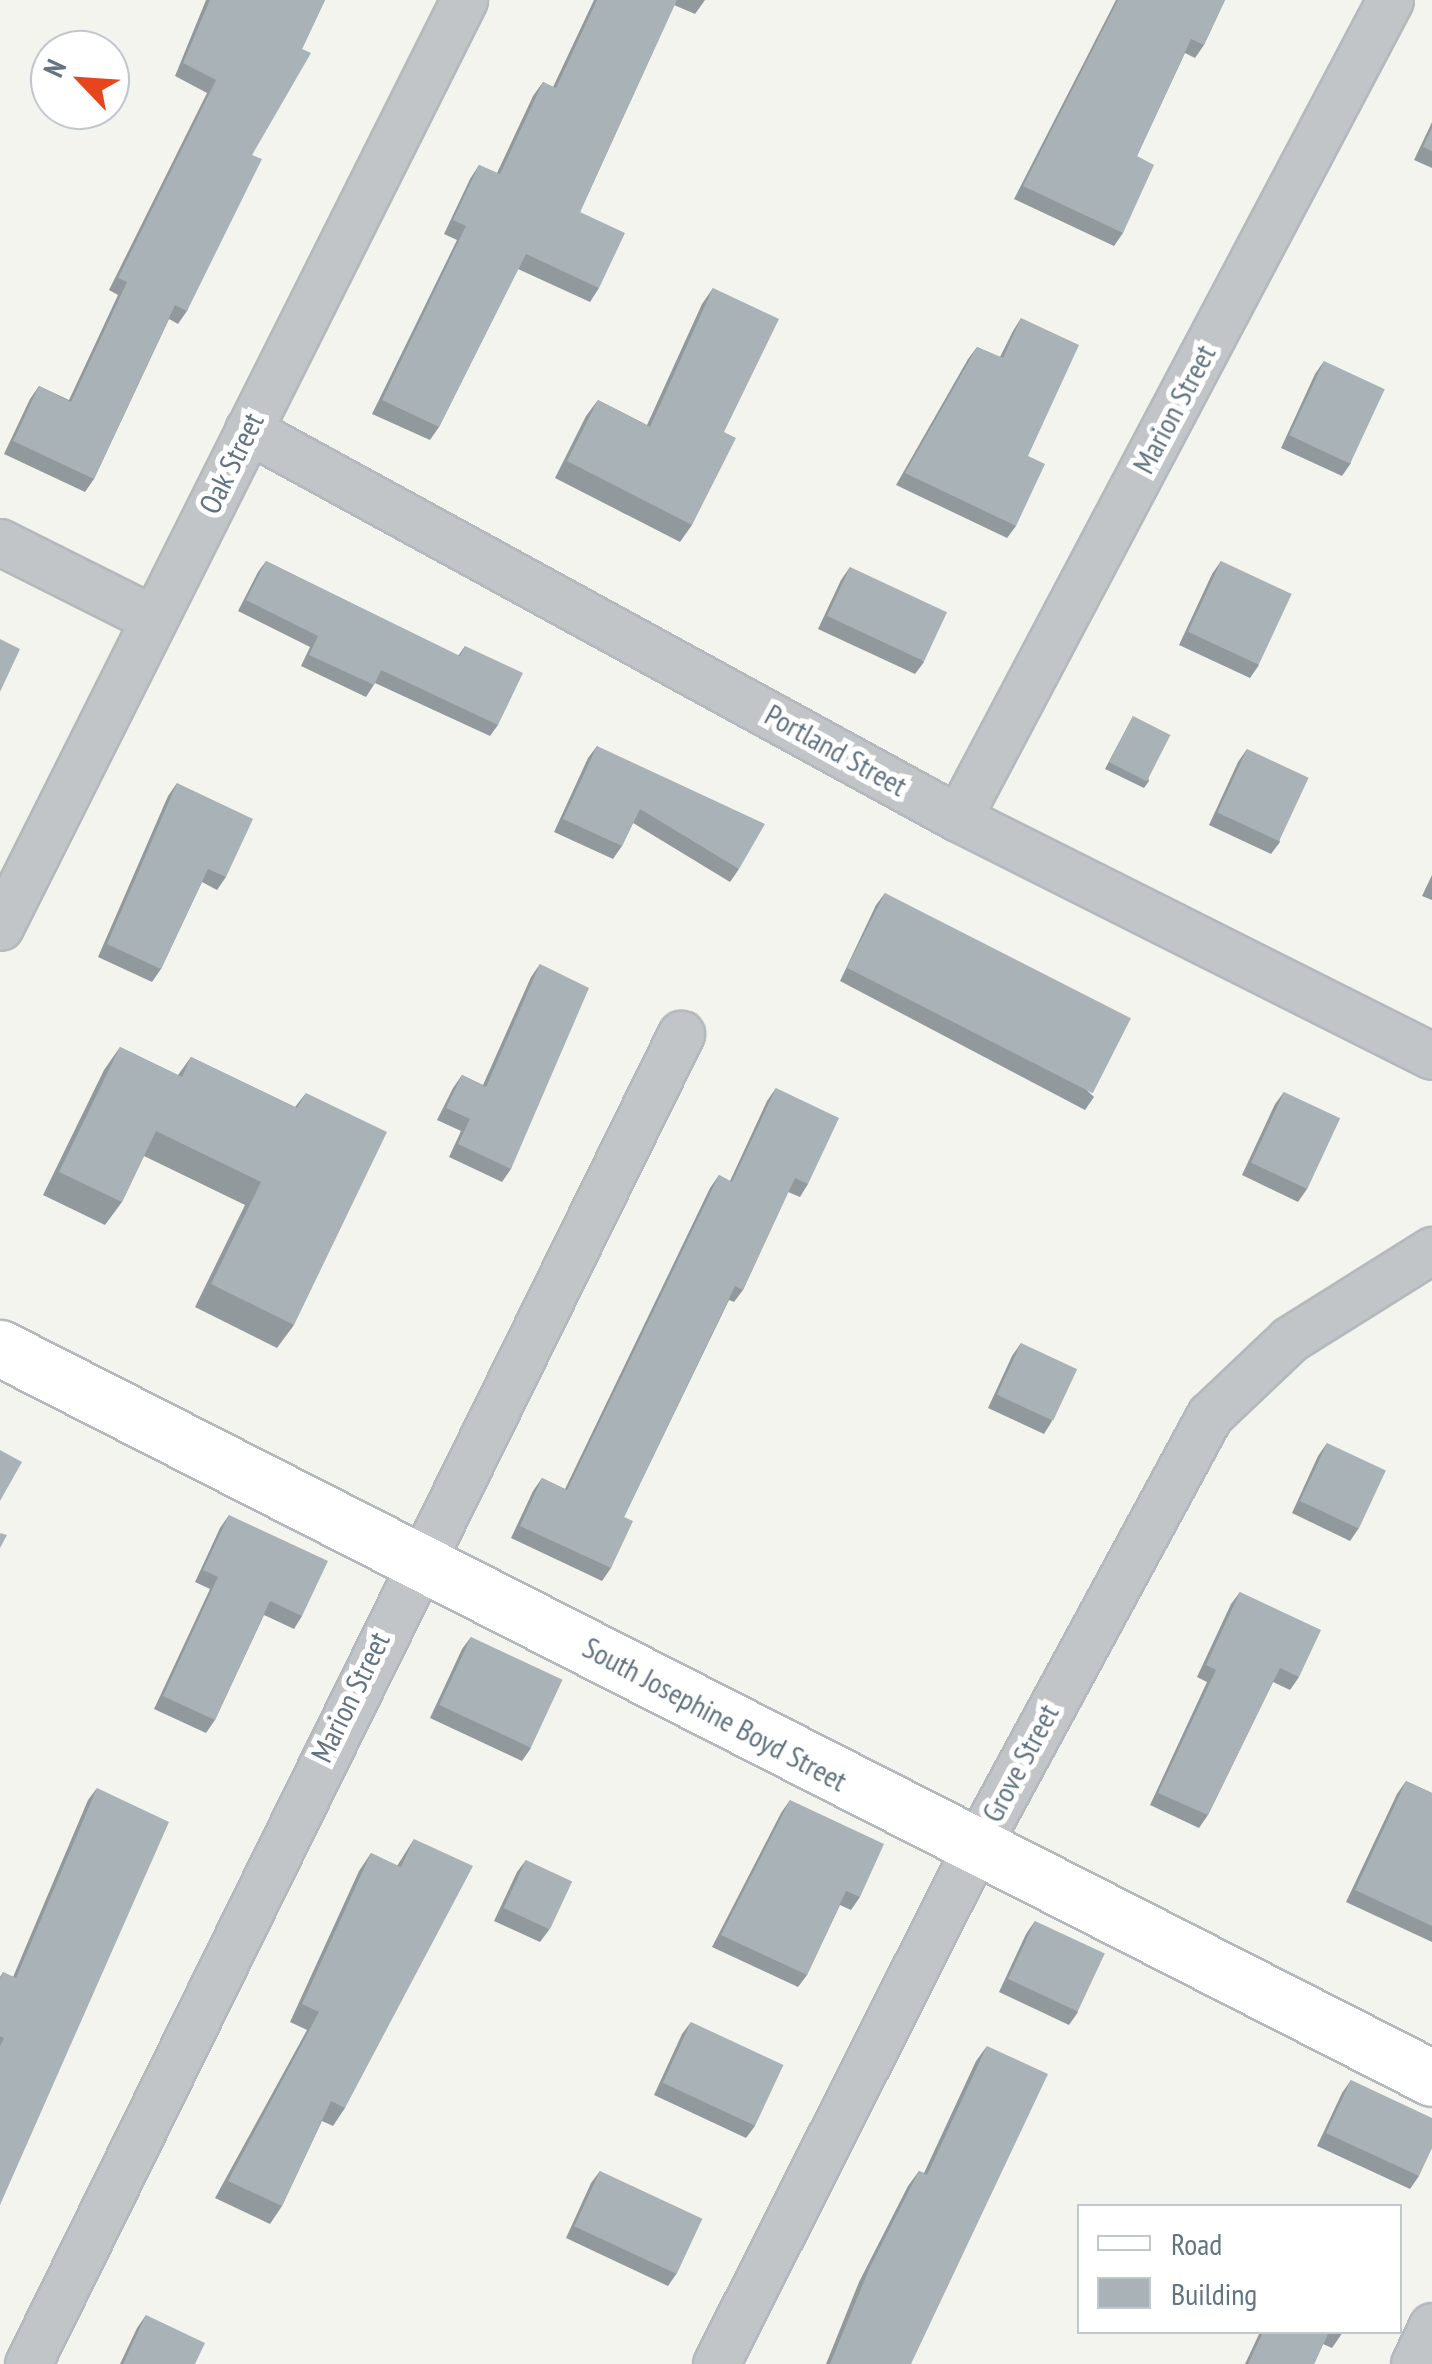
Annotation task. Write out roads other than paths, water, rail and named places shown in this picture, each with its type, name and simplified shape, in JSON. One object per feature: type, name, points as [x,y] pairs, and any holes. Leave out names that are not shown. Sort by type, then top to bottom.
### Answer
[{"type":"main road","name":"South Josephine Boyd Street","points":[[0,1348],[418,1556],[974,1851],[1432,2078]]},
{"type":"street","name":"Oak Street","points":[[0,928],[464,0]]},
{"type":"street","name":"Marion Street","points":[[958,818],[1390,0]]},
{"type":"street","name":"Portland Street","points":[[248,430],[958,818],[1432,1056]]},
{"type":"street","points":[[0,542],[154,619]]},
{"type":"street","name":"Marion Street","points":[[28,2364],[418,1556],[681,1034]]},
{"type":"street","name":"Grove Street","points":[[716,2364],[974,1851],[1210,1415],[1290,1340],[1432,1250]]},
{"type":"street","points":[[1414,2364],[1432,2326]]}]
